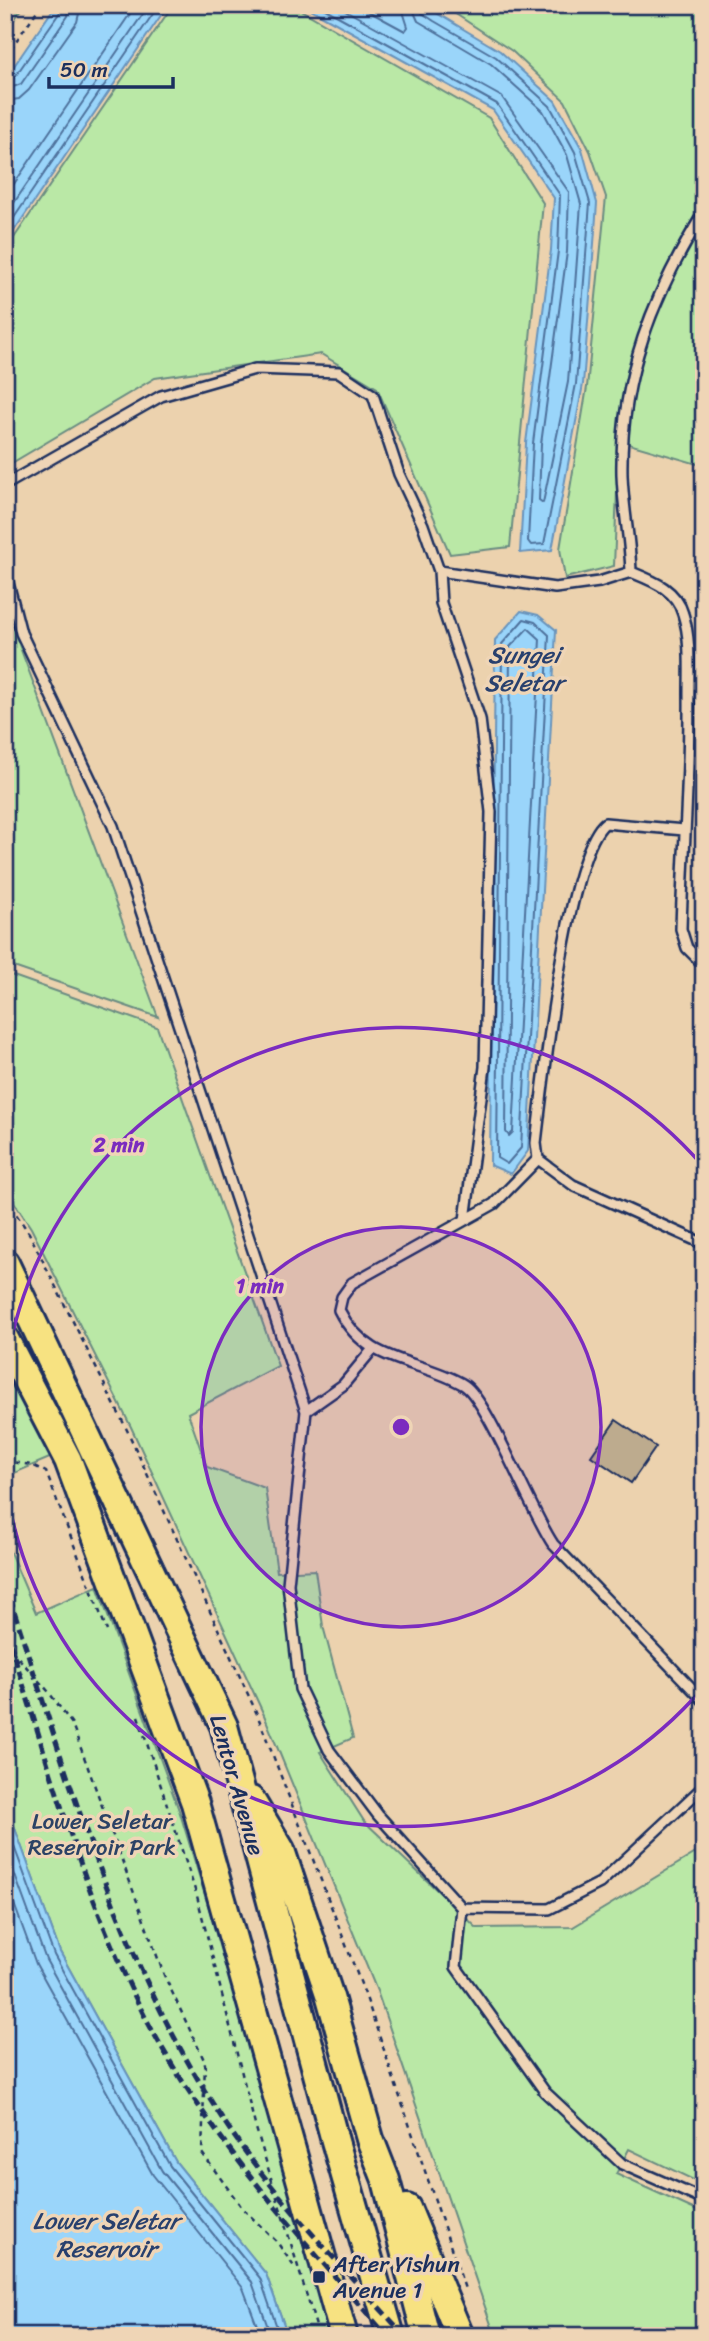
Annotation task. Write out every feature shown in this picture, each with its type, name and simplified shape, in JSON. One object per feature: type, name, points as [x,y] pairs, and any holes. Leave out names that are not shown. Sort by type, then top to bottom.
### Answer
[{"type":"main road","name":"Lentor Avenue","points":[[5,1263],[224,1726],[234,1773],[391,2336]]},
{"type":"main road","name":"Lentor Avenue","points":[[5,1339],[68,1460],[195,1803],[344,2336]]},
{"type":"main road","points":[[234,1773],[281,1850],[357,2087],[370,2138],[386,2180],[426,2336]]},
{"type":"main road","points":[[357,2087],[460,2336]]},
{"type":"lane","points":[[631,572],[622,476],[625,414],[634,366],[662,284],[704,212]]},
{"type":"lane","points":[[5,485],[161,396],[255,369],[340,372],[373,395],[399,474],[439,571],[442,603],[480,719],[491,812],[485,1067],[465,1220]]},
{"type":"lane","points":[[5,571],[21,634],[113,826],[306,1411],[288,1584],[300,1689],[329,1750],[378,1815],[462,1908],[549,1909],[600,1884],[704,1786]]},
{"type":"lane","points":[[439,571],[555,588],[599,582],[631,572],[664,586],[683,613],[688,646],[689,723],[681,929],[687,948],[704,965]]},
{"type":"lane","points":[[684,831],[605,823],[595,831],[588,845],[577,884],[551,1019],[536,1143],[538,1159],[573,1185],[704,1244]]},
{"type":"lane","points":[[538,1159],[494,1204],[352,1283],[342,1297],[339,1310],[344,1320],[372,1350],[466,1386],[484,1408],[537,1521],[553,1544],[704,1701]]},
{"type":"lane","points":[[306,1411],[343,1385],[372,1350]]},
{"type":"lane","points":[[462,1908],[456,1967],[545,2092],[622,2164],[704,2200]]},
{"type":"path","points":[[5,57],[41,5]]},
{"type":"path","points":[[5,1198],[29,1233],[127,1430],[257,1714],[366,1997],[468,2297]]},
{"type":"path","points":[[5,1461],[32,1465],[46,1472],[109,1638]]},
{"type":"path","points":[[5,1643],[48,1691],[72,1724],[164,1975],[205,2062],[202,2153],[243,2209],[277,2242],[297,2271]]},
{"type":"path","points":[[138,1715],[197,1896],[255,2125],[297,2271],[319,2336]]},
{"type":"green space","points":[[5,5],[25,5],[5,32]]},
{"type":"green space","points":[[173,5],[292,5],[489,118],[543,203],[510,547],[450,554],[377,388],[321,354],[155,378],[5,467],[5,251]]},
{"type":"green space","points":[[442,5],[704,5],[704,466],[619,441],[614,566],[565,578],[560,549],[587,387],[606,197],[590,151],[565,101],[512,51]]},
{"type":"green space","points":[[5,607],[158,1017],[5,964]]},
{"type":"green space","points":[[5,973],[157,1027],[278,1366],[188,1413],[207,1467],[265,1488],[277,1572],[315,1570],[323,1626],[353,1738],[320,1752],[364,1821],[477,1928],[573,1927],[704,1848],[704,2185],[629,2149],[616,2174],[704,2214],[704,2336],[495,2336],[377,1991],[264,1715],[131,1427],[31,1228],[5,1188]]},
{"type":"green space","points":[[5,1367],[52,1457],[5,1477]]},
{"type":"green space","name":"Lower Seletar Reservoir Park","points":[[5,1540],[36,1613],[97,1586],[180,1813],[339,2336],[288,2336],[266,2274],[176,2162],[60,1952],[5,1801]]},
{"type":"water","points":[[56,5],[168,5],[5,244],[5,79]]},
{"type":"water","points":[[303,5],[423,5],[500,51],[555,101],[582,149],[597,203],[591,284],[583,384],[552,550],[520,553],[526,443],[551,250],[554,198],[493,110]]},
{"type":"water","name":"Sungei Seletar","points":[[521,611],[538,615],[556,630],[528,1151],[511,1174],[490,1165],[495,640]]},
{"type":"water","name":"Lower Seletar Reservoir","points":[[5,1801],[60,1952],[176,2162],[266,2274],[288,2336],[5,2336]]},
{"type":"building","points":[[616,1420],[656,1447],[631,1483],[591,1456]]},
{"type":"railway","points":[[5,1583],[98,1865],[125,1934],[190,2067],[230,2130],[270,2184],[405,2336]]},
{"type":"railway","points":[[5,1627],[83,1870],[120,1965],[142,2011],[167,2056],[223,2141],[387,2336]]},
{"type":"place","name":"After Yishun Avenue 1","points":[[319,2277]]}]
